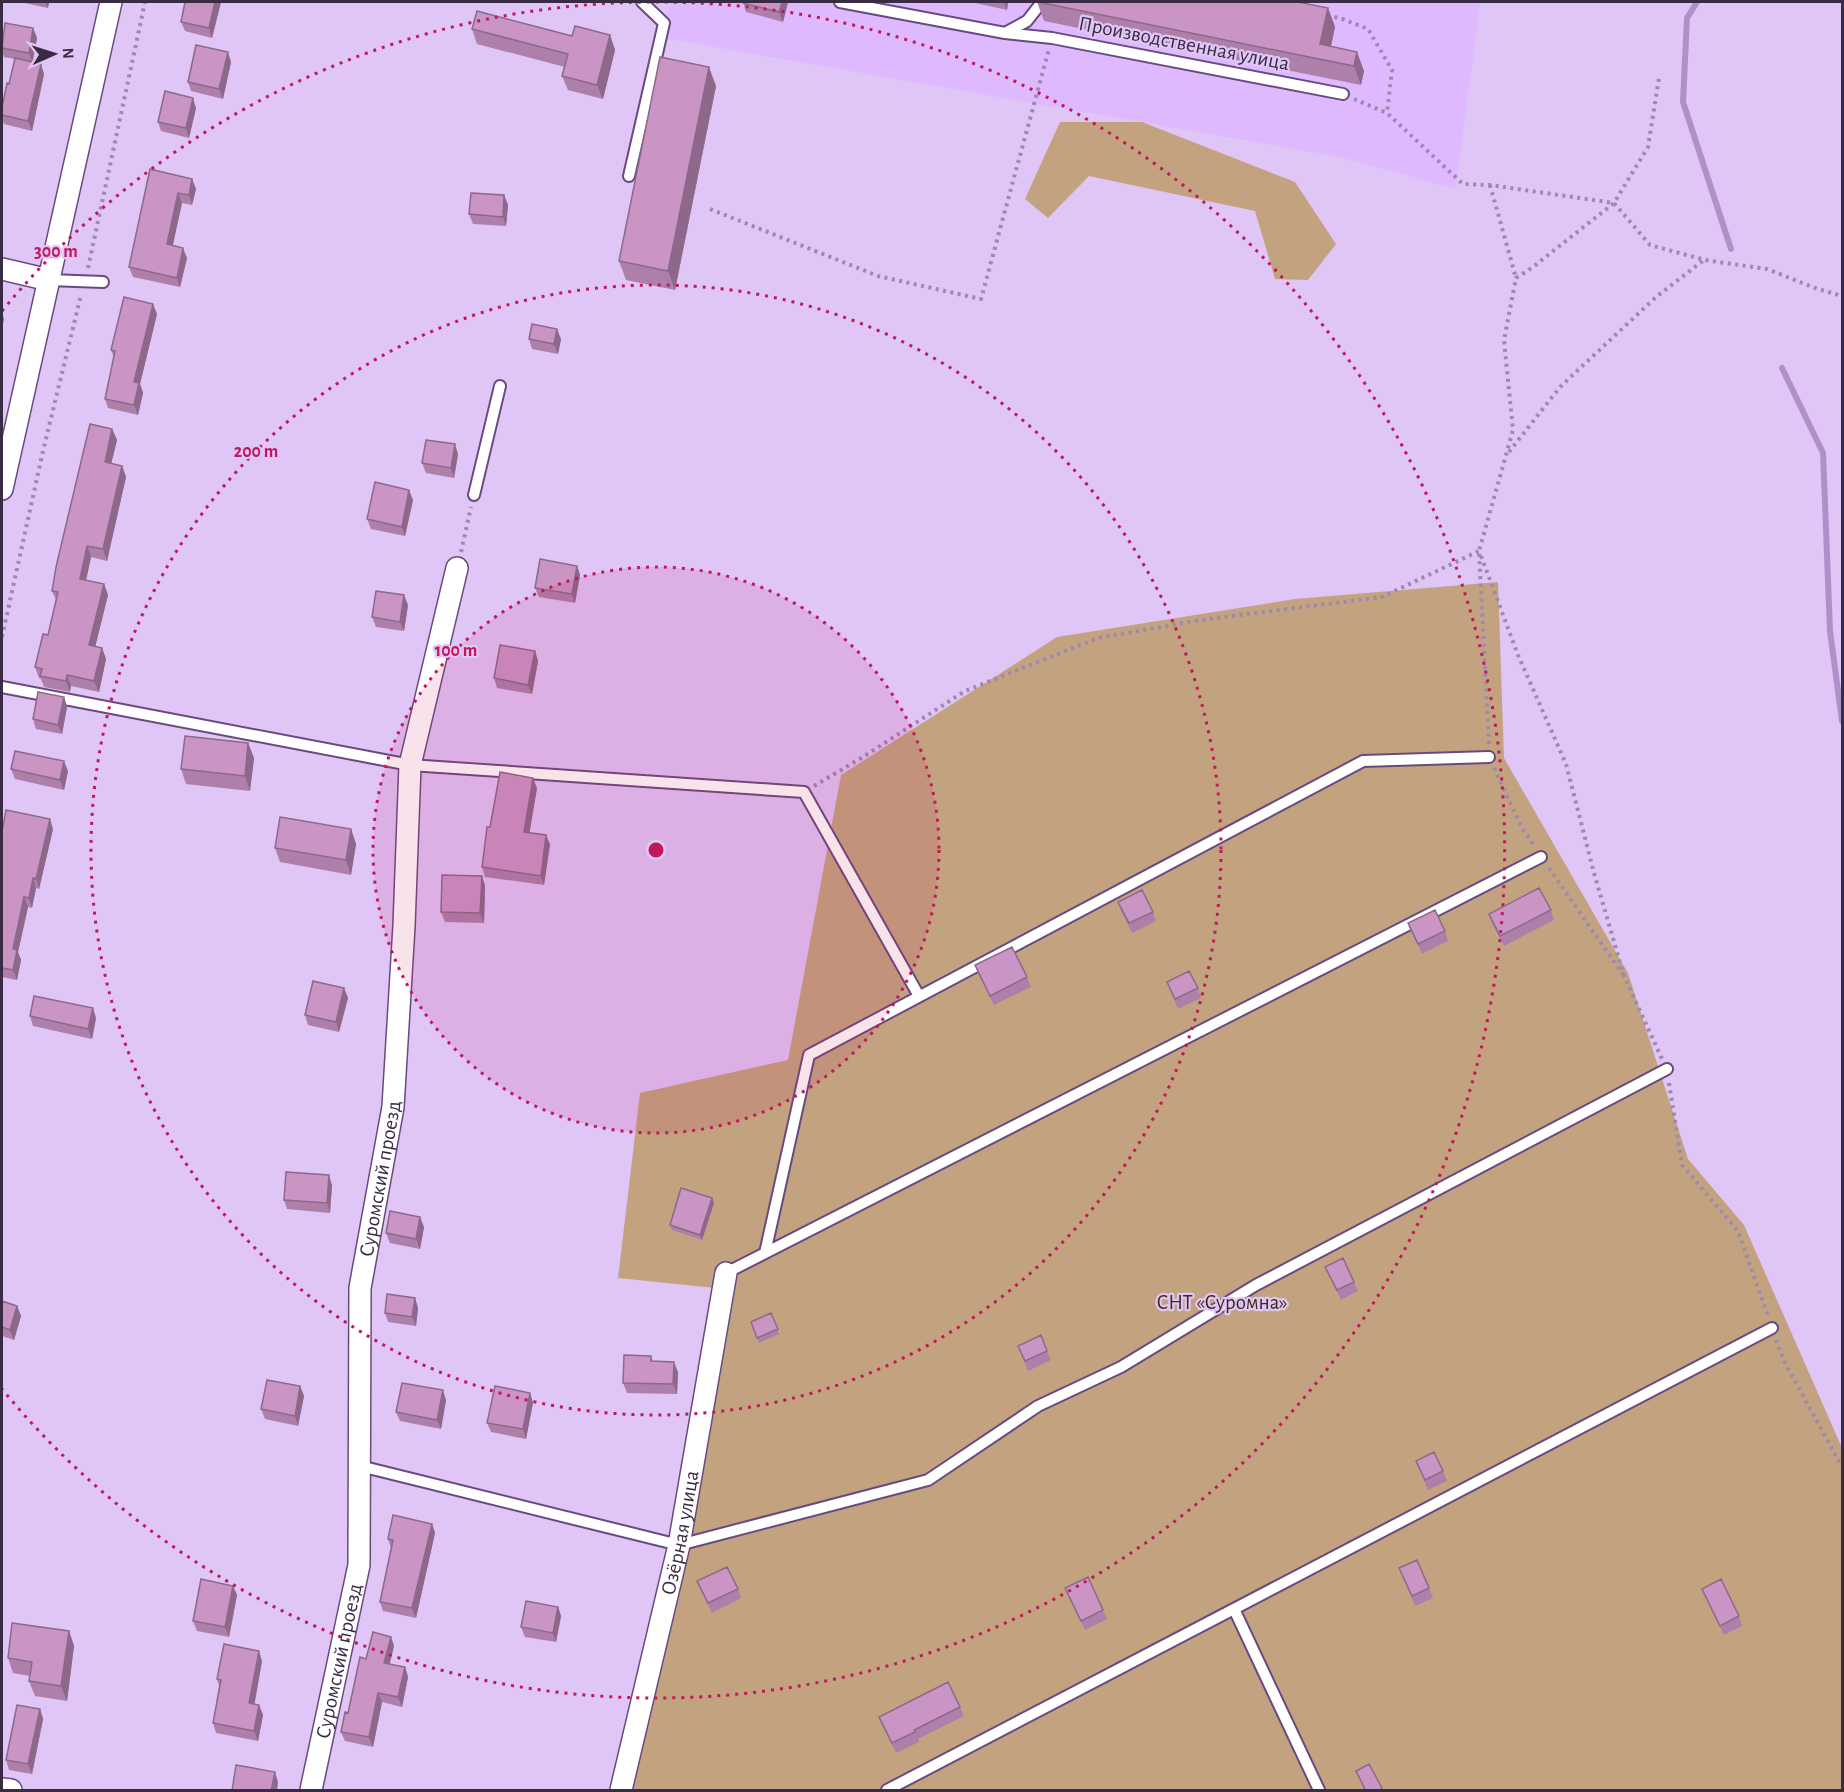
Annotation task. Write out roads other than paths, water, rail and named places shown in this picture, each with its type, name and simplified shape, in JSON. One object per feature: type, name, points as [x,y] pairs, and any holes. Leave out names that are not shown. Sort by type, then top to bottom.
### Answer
[{"type":"street","points":[[2,489],[111,2]]},
{"type":"street","points":[[2,269],[49,280]]},
{"type":"street","name":"Суромский проезд","points":[[311,1791],[359,1565],[360,1288],[393,1107],[404,926],[410,765],[457,568]]},
{"type":"street","name":"Озёрная улица","points":[[621,1791],[679,1545],[726,1273]]},
{"type":"street","points":[[2,1789],[11,1791]]},
{"type":"lane","points":[[629,176],[664,23],[642,2]]},
{"type":"lane","name":"Производственная улица","points":[[840,2],[870,4],[1005,33],[1052,38],[1342,94]]},
{"type":"lane","points":[[1005,33],[1027,21],[1042,2]]},
{"type":"lane","points":[[49,280],[103,282]]},
{"type":"lane","points":[[474,495],[500,386]]},
{"type":"lane","points":[[2,687],[410,765],[804,792],[919,996]]},
{"type":"lane","points":[[765,1253],[809,1055],[1363,761],[1489,758]]},
{"type":"lane","points":[[726,1273],[1541,857]]},
{"type":"lane","points":[[360,1466],[679,1545],[928,1480],[1038,1406],[1121,1367],[1256,1285],[1666,1069]]},
{"type":"lane","points":[[887,1791],[1772,1328]]},
{"type":"lane","points":[[1233,1609],[1319,1791]]},
{"type":"waterway","points":[[1697,2],[1687,18],[1683,102],[1731,249]]},
{"type":"waterway","points":[[1782,368],[1823,453],[1830,631],[1842,721]]},
{"type":"park label","name":"СНТ «Суромна»","points":[[1222,1302]]}]
